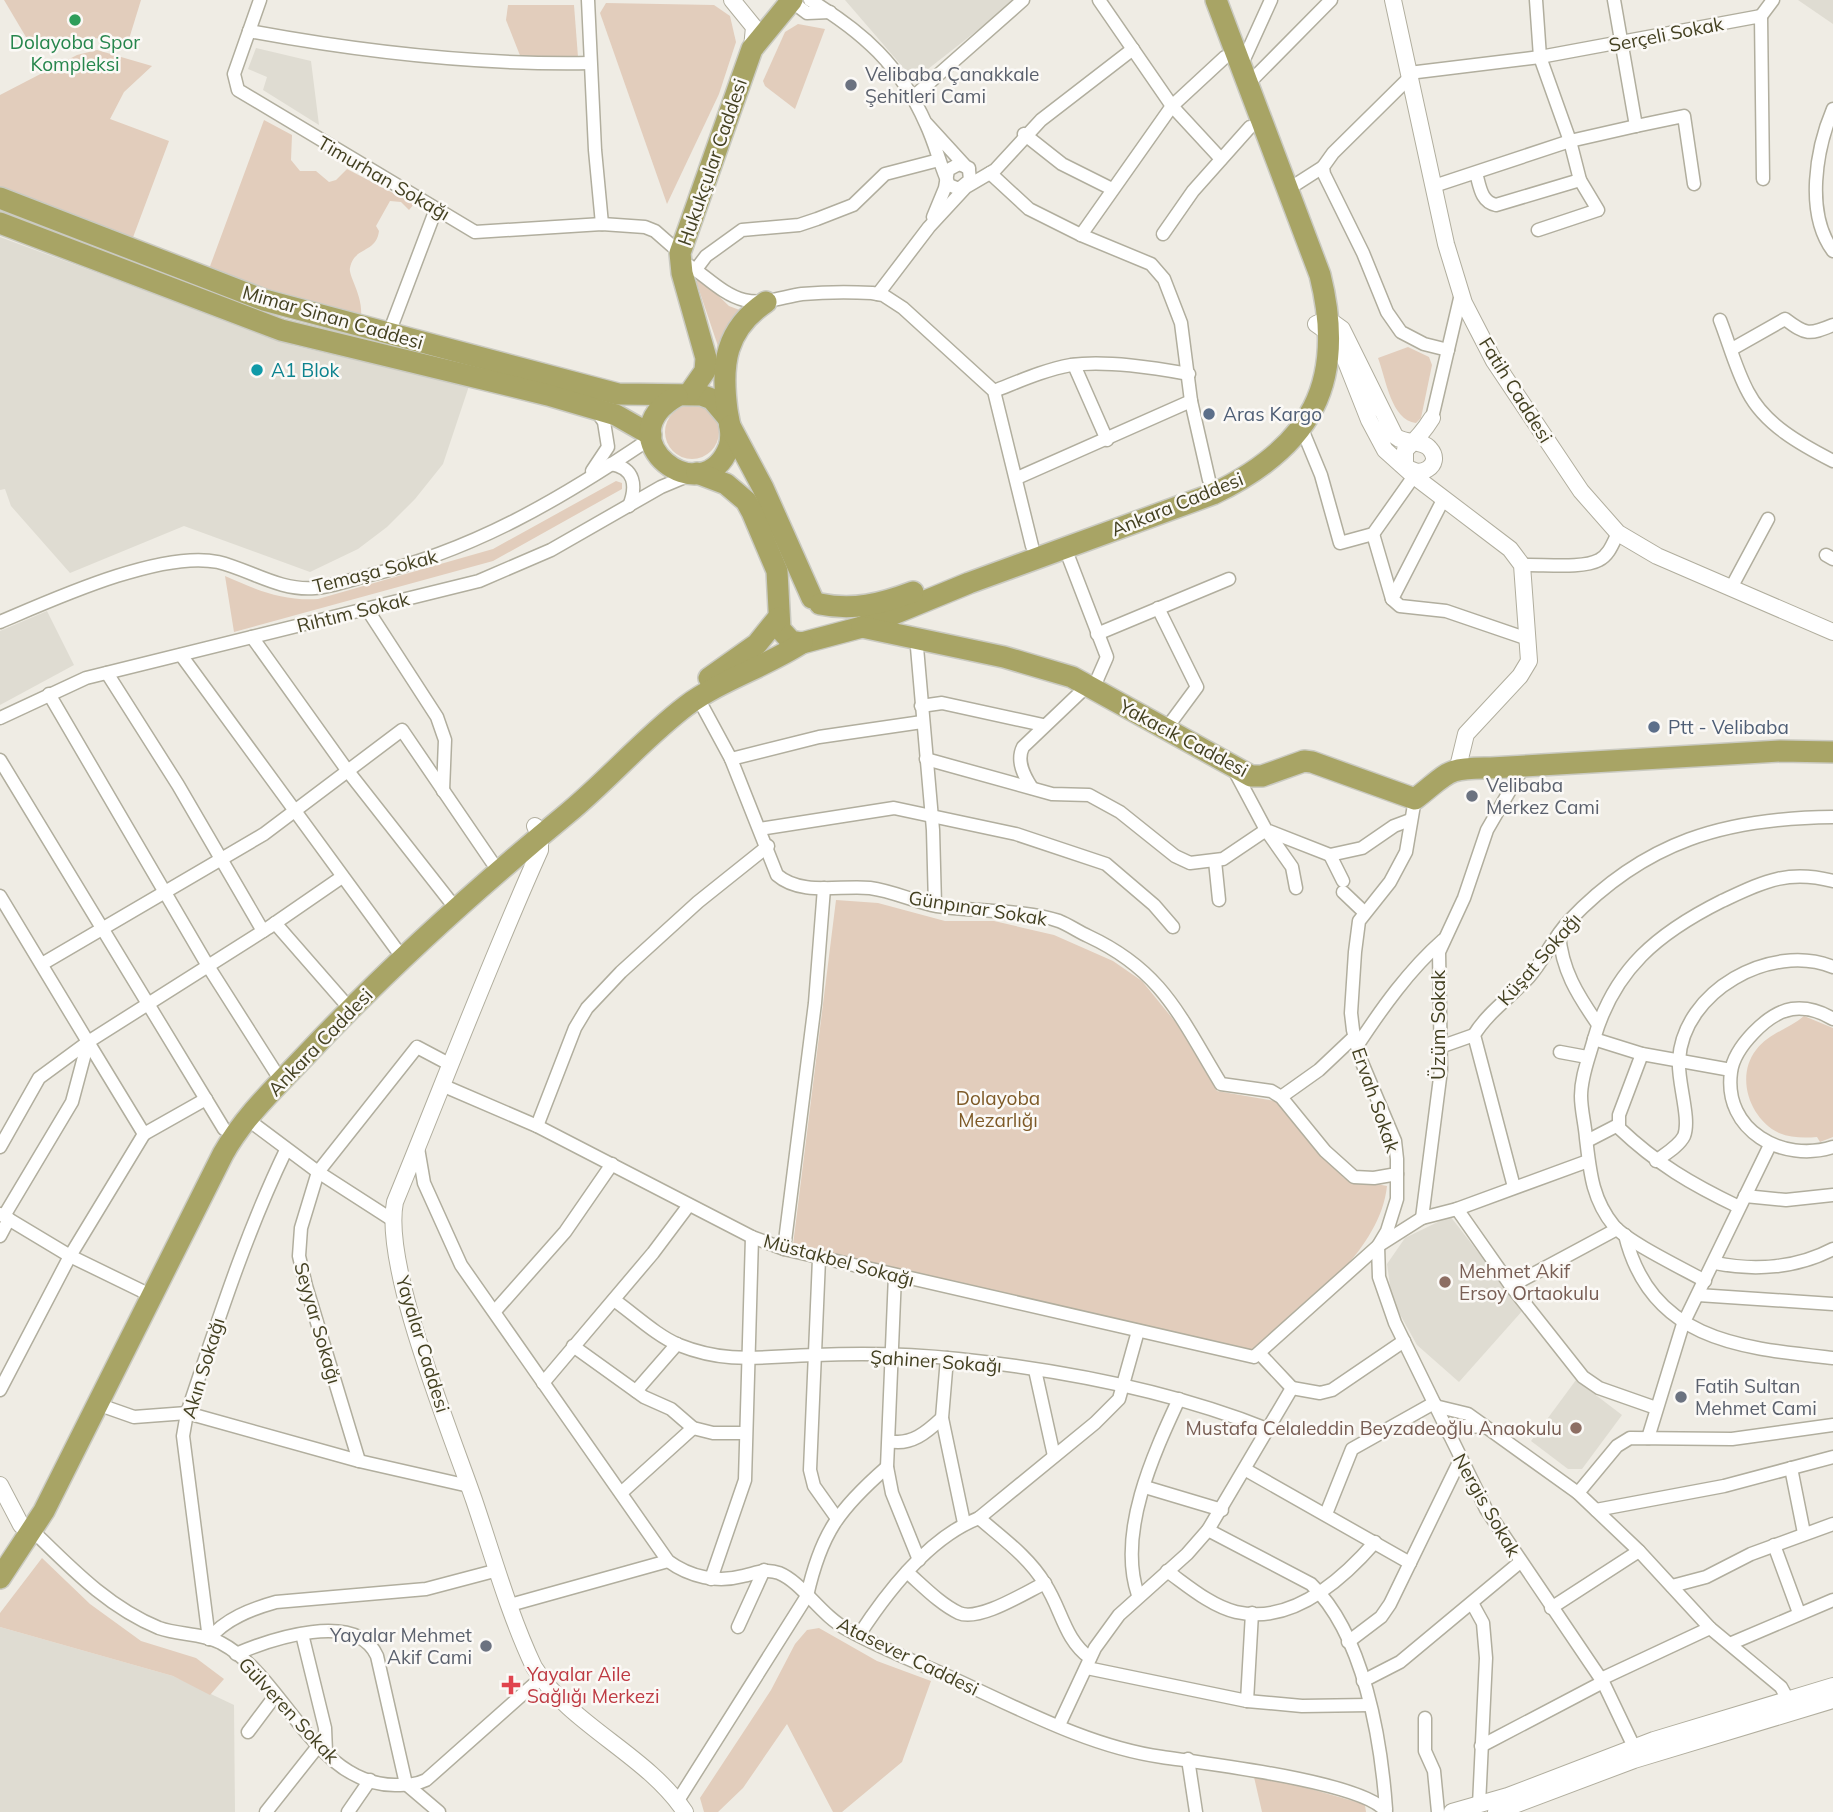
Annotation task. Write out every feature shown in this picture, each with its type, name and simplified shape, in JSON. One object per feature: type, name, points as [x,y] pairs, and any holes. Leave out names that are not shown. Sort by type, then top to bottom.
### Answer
[{"type":"main road","name":"Hukukçular Caddesi","points":[[651,437],[657,412],[683,395],[705,371],[706,358],[686,260],[752,49],[798,0]]},
{"type":"main road","name":"Ankara Caddesi","points":[[0,1578],[97,1404],[229,1133],[247,1119],[411,949],[669,705],[757,644],[795,597],[841,608],[889,601],[1209,480],[1258,455],[1277,439],[1296,416],[1310,378],[1324,325],[1312,285],[1250,127],[1238,69],[1203,0]]},
{"type":"main road","name":"Ankara Caddesi","points":[[0,1556],[27,1528],[56,1463],[142,1291],[229,1133],[276,1073],[344,1002],[396,949],[492,862],[538,831],[698,698],[778,659],[806,642],[862,627],[1213,494],[1244,479],[1279,454],[1301,429],[1319,395],[1324,325],[1320,275],[1238,69],[1216,0]]},
{"type":"main road","name":"Mimar Sinan Caddesi","points":[[0,198],[264,300],[618,394],[683,395]]},
{"type":"main road","name":"Mimar Sinan Caddesi","points":[[0,223],[281,330],[616,415],[651,437]]},
{"type":"main road","points":[[695,473],[716,465],[725,455],[730,443],[723,376],[727,355],[742,323],[766,302]]},
{"type":"main road","points":[[651,437],[660,460],[670,468],[726,484],[746,501],[777,571],[779,629],[786,638],[806,642],[825,624],[817,601],[802,582],[763,488],[729,422],[712,400],[683,395]]},
{"type":"main road","points":[[908,609],[903,624],[916,636]]},
{"type":"main road","name":"Yakacık Caddesi","points":[[862,627],[916,636],[1072,677],[1251,776],[1262,776],[1304,761],[1312,762],[1415,799]]},
{"type":"main road","points":[[1415,799],[1443,774],[1458,767],[1524,766],[1780,751],[1833,752]]},
{"type":"street","name":"Timurhan Sokağı","points":[[260,0],[234,74],[238,90],[436,209],[475,232],[485,234],[602,224],[655,231],[686,260],[733,295],[766,302]]},
{"type":"street","points":[[588,0],[602,224]]},
{"type":"street","name":"Hukukçular Caddesi","points":[[733,0],[754,27],[752,49]]},
{"type":"street","points":[[798,0],[807,13],[832,14]]},
{"type":"street","points":[[798,0],[832,14],[861,33],[886,59],[926,123],[952,187],[966,187]]},
{"type":"street","points":[[912,97],[1023,0]]},
{"type":"street","points":[[1238,69],[1271,0]]},
{"type":"street","points":[[1081,235],[1172,106],[1238,69],[1331,0]]},
{"type":"street","name":"Fatih Caddesi","points":[[1393,0],[1446,244],[1461,294],[1494,361],[1581,491],[1618,533],[1657,556],[1833,632]]},
{"type":"street","points":[[1536,0],[1540,57],[1570,141],[1580,180],[1598,211],[1538,230]]},
{"type":"street","points":[[1614,0],[1636,126]]},
{"type":"street","points":[[1763,179],[1761,16],[1773,0]]},
{"type":"street","points":[[1101,1],[1172,106],[1222,159]]},
{"type":"street","name":"Serçeli Sokak","points":[[1409,75],[1540,57],[1761,16]]},
{"type":"street","points":[[249,31],[329,46],[434,57],[519,64],[590,63]]},
{"type":"street","points":[[878,294],[929,227],[966,187],[998,167],[1024,134],[1133,49]]},
{"type":"street","points":[[1287,190],[1323,167],[1333,153],[1409,75]]},
{"type":"street","points":[[1833,109],[1819,156],[1818,198],[1819,212],[1833,251]]},
{"type":"street","points":[[1434,186],[1570,141],[1684,116],[1694,184]]},
{"type":"street","points":[[926,123],[966,167],[971,177],[966,187]]},
{"type":"street","points":[[1163,234],[1193,191],[1250,127]]},
{"type":"street","points":[[1024,134],[1062,164],[1112,189]]},
{"type":"street","points":[[686,260],[706,256],[742,230],[799,225],[853,205],[885,174],[939,160]]},
{"type":"street","points":[[929,227],[945,188],[948,170],[955,165],[989,173],[1029,209],[1081,235],[1151,264],[1164,279],[1176,303],[1189,374],[1191,401],[1209,480]]},
{"type":"street","points":[[1323,167],[1387,312],[1401,332],[1424,344],[1448,350]]},
{"type":"street","points":[[1476,173],[1483,197],[1488,203],[1496,205],[1580,180]]},
{"type":"street","points":[[1818,198],[1833,200]]},
{"type":"street","points":[[390,334],[436,209]]},
{"type":"street","points":[[766,302],[829,292],[878,294],[903,308],[995,391],[1032,547]]},
{"type":"street","points":[[1411,473],[1426,471],[1433,464],[1432,418],[1461,294]]},
{"type":"street","points":[[1731,349],[1785,319],[1803,332],[1815,332],[1833,325]]},
{"type":"street","points":[[1720,320],[1748,392],[1759,408],[1797,442],[1833,461]]},
{"type":"street","points":[[1324,325],[1342,329],[1389,429],[1402,442],[1423,443],[1433,454],[1438,478],[1451,503]]},
{"type":"street","points":[[1324,325],[1337,339],[1369,419],[1385,450],[1510,549],[1522,565],[1530,661],[1520,676],[1465,734],[1458,767]]},
{"type":"street","points":[[995,391],[1041,372],[1074,365],[1150,368],[1189,374]]},
{"type":"street","points":[[1074,365],[1107,440]]},
{"type":"street","points":[[1017,478],[1191,401]]},
{"type":"street","points":[[581,483],[605,456],[608,447],[604,422],[595,410]]},
{"type":"street","points":[[1411,473],[1404,455],[1432,418]]},
{"type":"street","points":[[1301,429],[1321,475],[1340,543],[1373,534],[1411,473]]},
{"type":"street","name":"Temaşa Sokak","points":[[0,622],[49,601],[165,562],[217,562],[291,588],[330,585],[441,555],[493,534],[581,483],[651,437]]},
{"type":"street","points":[[611,464],[621,466],[632,477],[635,490],[629,506]]},
{"type":"street","name":"Rıhtım Sokak","points":[[0,718],[86,678],[479,581],[551,550],[695,473]]},
{"type":"street","points":[[1392,599],[1451,503]]},
{"type":"street","points":[[1731,588],[1768,519]]},
{"type":"street","points":[[1522,565],[1587,564],[1600,560],[1609,551],[1618,533]]},
{"type":"street","points":[[1373,534],[1392,599],[1400,607],[1446,611],[1528,639]]},
{"type":"street","points":[[1032,788],[1020,754],[1043,725],[1090,687],[1107,657],[1065,548]]},
{"type":"street","points":[[1097,634],[1229,579]]},
{"type":"street","points":[[367,608],[438,717],[445,740],[443,791]]},
{"type":"street","points":[[1158,608],[1197,687],[1166,729]]},
{"type":"street","points":[[916,636],[932,819],[935,905]]},
{"type":"street","points":[[252,637],[347,770],[449,900]]},
{"type":"street","points":[[181,655],[293,812],[396,949]]},
{"type":"street","points":[[107,673],[263,932]]},
{"type":"street","points":[[50,694],[208,966],[276,1073]]},
{"type":"street","points":[[537,1126],[575,1028],[587,1008],[621,972],[698,902],[768,846],[731,759],[698,698]]},
{"type":"street","points":[[921,706],[942,703],[1043,725]]},
{"type":"street","points":[[731,759],[819,737],[922,722]]},
{"type":"street","points":[[42,964],[167,894],[221,860],[293,812],[401,730],[492,862]]},
{"type":"street","points":[[926,759],[1052,794],[1089,795],[1120,812],[1181,860],[1200,863],[1215,861],[1236,852],[1266,830]]},
{"type":"street","points":[[0,760],[229,1133]]},
{"type":"street","name":"Üzüm Sokak","points":[[1422,1218],[1441,1070],[1437,966],[1443,939],[1464,898],[1487,830],[1500,820],[1524,766]]},
{"type":"street","points":[[1233,768],[1266,830],[1292,867],[1296,888]]},
{"type":"street","name":"Ervah Sokak","points":[[1378,1246],[1387,1231],[1397,1199],[1395,1141],[1356,1041],[1351,1013],[1355,951],[1359,921],[1399,867],[1406,852],[1415,799]]},
{"type":"street","points":[[760,829],[894,808],[932,819],[1016,834],[1098,860],[1116,871],[1173,927]]},
{"type":"street","name":"Küşat Sokağı","points":[[1474,1035],[1487,1017],[1529,977],[1559,933],[1596,896],[1637,863],[1664,848],[1717,830],[1833,817]]},
{"type":"street","points":[[1266,830],[1330,855],[1362,848],[1394,826],[1410,820]]},
{"type":"street","name":"Yayalar Caddesi","points":[[538,831],[540,850],[502,933],[444,1086],[395,1202],[391,1219],[409,1304],[526,1650],[541,1678],[681,1807]]},
{"type":"street","name":"Günpınar Sokak","points":[[768,846],[777,875],[786,883],[824,888],[841,886],[874,889],[935,905],[1061,922],[1124,954],[1157,984],[1221,1084],[1271,1091],[1281,1097]]},
{"type":"street","points":[[1330,855],[1343,887],[1364,912]]},
{"type":"street","points":[[1215,861],[1219,900]]},
{"type":"street","points":[[1833,881],[1818,877],[1781,876],[1761,882],[1708,908],[1652,944],[1612,992],[1597,1023],[1587,1057],[1581,1095],[1587,1161],[1598,1203],[1621,1232],[1631,1259],[1648,1290],[1683,1324],[1733,1344],[1833,1358]]},
{"type":"street","points":[[0,1147],[39,1078],[88,1042],[263,932],[342,877]]},
{"type":"street","points":[[785,1249],[815,1003],[824,888]]},
{"type":"street","points":[[0,896],[144,1134]]},
{"type":"street","points":[[275,923],[344,1002]]},
{"type":"street","points":[[1559,933],[1566,972],[1576,993],[1597,1023]]},
{"type":"street","points":[[1397,1174],[1374,1178],[1354,1177],[1343,1170],[1294,1116],[1281,1097],[1356,1041],[1422,958],[1443,939]]},
{"type":"street","points":[[1656,1161],[1677,1144],[1685,1133],[1679,1059],[1689,1026],[1718,990],[1752,968],[1788,961],[1818,961],[1833,967]]},
{"type":"street","points":[[1833,1019],[1806,1008],[1789,1009],[1754,1034],[1739,1051],[1731,1070],[1732,1092],[1740,1114],[1746,1125],[1770,1145],[1804,1153],[1833,1147]]},
{"type":"street","points":[[1440,1047],[1474,1035],[1514,1187]]},
{"type":"street","points":[[1594,1039],[1642,1054],[1731,1070]]},
{"type":"street","points":[[0,1236],[4,1216],[72,1102],[88,1042]]},
{"type":"street","name":"Seyyar Sokağı","points":[[359,1461],[299,1256],[301,1228],[317,1172],[417,1047],[452,1065]]},
{"type":"street","points":[[1560,1052],[1587,1057]]},
{"type":"street","points":[[1587,1141],[1618,1125],[1642,1054]]},
{"type":"street","name":"Müstakbel Sokağı","points":[[444,1086],[537,1126],[752,1237],[785,1249],[818,1259],[1254,1357],[1260,1354]]},
{"type":"street","points":[[0,1390],[70,1256],[144,1134],[206,1099]]},
{"type":"street","points":[[247,1119],[317,1172],[391,1219]]},
{"type":"street","points":[[1618,1125],[1677,1177],[1742,1202],[1833,1195]]},
{"type":"street","points":[[1648,1438],[1683,1324],[1715,1264],[1770,1145]]},
{"type":"street","points":[[418,1147],[424,1183],[444,1233],[461,1265],[668,1561],[685,1572],[712,1579],[730,1579],[764,1570]]},
{"type":"street","name":"Akın Sokağı","points":[[209,1639],[183,1436],[187,1413],[233,1275],[263,1197],[286,1150]]},
{"type":"street","points":[[1404,1341],[1332,1390],[1320,1393],[1292,1388],[1260,1354],[1378,1246],[1422,1218],[1457,1209],[1587,1161]]},
{"type":"street","points":[[495,1311],[565,1232],[612,1164]]},
{"type":"street","points":[[543,1383],[614,1300],[689,1205]]},
{"type":"street","points":[[1457,1209],[1511,1286],[1589,1383],[1656,1408]]},
{"type":"street","points":[[4,1216],[70,1256],[142,1291]]},
{"type":"street","points":[[1621,1232],[1705,1281]]},
{"type":"street","points":[[1511,1286],[1621,1232]]},
{"type":"street","points":[[712,1579],[745,1480],[746,1360],[752,1237]]},
{"type":"street","name":"Nergis Sokak","points":[[1378,1246],[1378,1277],[1404,1341],[1460,1460],[1519,1563],[1602,1681],[1634,1747]]},
{"type":"street","points":[[1715,1264],[1733,1267],[1787,1265],[1811,1261],[1833,1249]]},
{"type":"street","points":[[818,1259],[810,1470],[814,1486],[836,1517]]},
{"type":"street","points":[[895,1275],[887,1467],[892,1493],[919,1560]]},
{"type":"street","points":[[1698,1295],[1833,1304]]},
{"type":"street","name":"Şahiner Sokağı","points":[[614,1300],[677,1344],[746,1360],[816,1354],[947,1359],[1035,1370],[1179,1399],[1267,1429]]},
{"type":"street","points":[[859,1635],[919,1560],[964,1523],[979,1518],[1119,1399],[1138,1331]]},
{"type":"street","points":[[636,1391],[677,1344]]},
{"type":"street","points":[[573,1346],[636,1391],[671,1409],[693,1428],[713,1433],[745,1433]]},
{"type":"street","points":[[947,1359],[942,1418],[964,1523]]},
{"type":"street","points":[[1035,1370],[1054,1456]]},
{"type":"street","points":[[1059,1725],[1088,1663],[1119,1615],[1208,1530],[1246,1470],[1292,1388]]},
{"type":"street","points":[[1138,1595],[1133,1581],[1133,1556],[1138,1507],[1179,1399]]},
{"type":"street","points":[[97,1404],[134,1417],[187,1413],[359,1461],[469,1486]]},
{"type":"street","points":[[1326,1514],[1352,1449],[1434,1405],[1468,1414],[1578,1493],[1639,1551],[1710,1628],[1732,1643],[1781,1687],[1791,1704]]},
{"type":"street","points":[[890,1441],[901,1443],[912,1440],[942,1418]]},
{"type":"street","points":[[1578,1493],[1617,1446],[1630,1438],[1732,1439],[1833,1425]]},
{"type":"street","points":[[1447,1432],[1465,1426],[1485,1427]]},
{"type":"street","points":[[621,1493],[693,1428]]},
{"type":"street","points":[[1596,1510],[1724,1486],[1833,1457]]},
{"type":"street","points":[[1348,1642],[1381,1617],[1460,1460]]},
{"type":"street","points":[[681,1807],[807,1596],[816,1563],[836,1517],[887,1467]]},
{"type":"street","points":[[1791,1468],[1804,1534]]},
{"type":"street","points":[[1246,1470],[1410,1563]]},
{"type":"street","points":[[0,1485],[27,1528]]},
{"type":"street","points":[[1145,1486],[1222,1510]]},
{"type":"street","points":[[979,1518],[1021,1555],[1045,1583],[1070,1638],[1088,1663],[1247,1701],[1303,1706],[1370,1705]]},
{"type":"street","points":[[1672,1586],[1706,1577],[1774,1545],[1833,1524]]},
{"type":"street","name":"Gülveren Sokak","points":[[27,1528],[89,1585],[128,1613],[162,1629],[221,1642],[236,1654],[322,1749],[348,1770],[370,1780],[406,1784]]},
{"type":"street","points":[[1208,1530],[1311,1584],[1320,1593],[1348,1642],[1363,1681],[1381,1755],[1386,1811]]},
{"type":"street","points":[[1167,1571],[1212,1602],[1236,1612],[1252,1613],[1294,1606],[1320,1593],[1345,1574],[1375,1542]]},
{"type":"street","points":[[1774,1545],[1799,1613]]},
{"type":"street","points":[[1551,1608],[1639,1551]]},
{"type":"street","points":[[510,1605],[668,1561]]},
{"type":"street","points":[[1363,1681],[1400,1662],[1519,1563]]},
{"type":"street","points":[[209,1639],[219,1626],[259,1606],[276,1602],[426,1588],[498,1570]]},
{"type":"street","points":[[738,1627],[764,1570]]},
{"type":"street","name":"Atasever Caddesi","points":[[764,1570],[790,1579],[834,1622],[859,1635],[1059,1725],[1120,1749],[1290,1777],[1366,1799],[1386,1811]]},
{"type":"street","points":[[907,1572],[949,1606],[967,1615],[989,1610],[1045,1583]]},
{"type":"street","points":[[1732,1643],[1833,1600]]},
{"type":"street","points":[[1472,1603],[1483,1623],[1486,1658],[1481,1746],[1473,1808]]},
{"type":"street","points":[[1247,1701],[1252,1613]]},
{"type":"street","points":[[1481,1746],[1602,1681],[1710,1628]]},
{"type":"street","points":[[236,1654],[264,1642],[302,1634],[344,1633],[362,1637],[372,1645],[377,1656],[406,1784],[434,1811]]},
{"type":"street","points":[[266,1812],[322,1749],[325,1728],[302,1634]]},
{"type":"street","points":[[406,1784],[426,1780],[541,1678]]},
{"type":"street","points":[[1496,1812],[1791,1704],[1833,1686]]},
{"type":"street","points":[[248,1732],[275,1696]]},
{"type":"street","points":[[1452,1812],[1473,1808],[1634,1747],[1791,1704],[1833,1700]]},
{"type":"street","points":[[1425,1718],[1425,1751],[1434,1771],[1438,1812]]},
{"type":"street","points":[[1188,1759],[1196,1812]]},
{"type":"street","points":[[348,1812],[370,1780]]},
{"type":"shaded area","points":[[845,0],[1016,0],[914,80]]},
{"type":"shaded area","points":[[1798,0],[1833,0],[1833,24]]},
{"type":"shaded area","points":[[256,48],[311,61],[319,125],[263,90],[267,77],[248,69]]},
{"type":"shaded area","points":[[0,237],[295,346],[469,386],[443,464],[415,499],[387,527],[358,549],[310,572],[184,526],[70,573],[11,506],[5,489],[0,490]]},
{"type":"shaded area","points":[[47,611],[74,665],[0,705],[0,631]]},
{"type":"shaded area","name":"Mehmet Akif Ersoy Ortaokulu","points":[[1450,1216],[1523,1310],[1459,1382],[1417,1345],[1392,1300],[1387,1264],[1405,1238]]},
{"type":"shaded area","name":"Mustafa Celaleddin Beyzadeoğlu Anaokulu","points":[[1576,1380],[1622,1415],[1582,1469],[1568,1469],[1531,1441]]},
{"type":"shaded area","points":[[0,1627],[173,1676],[234,1705],[235,1812],[0,1812]]},
{"type":"green space","name":"Dolayoba Spor Kompleksi","points":[[4,0],[141,0],[129,39],[26,37]]},
{"type":"green space","points":[[606,3],[714,5],[730,16],[736,42],[719,94],[667,204],[600,13]]},
{"type":"green space","points":[[508,5],[574,5],[578,57],[521,58],[506,20]]},
{"type":"green space","points":[[798,24],[825,29],[795,109],[765,86],[763,81],[785,32]]},
{"type":"green space","points":[[97,50],[152,66],[124,92],[110,119],[169,141],[132,240],[0,192],[0,95],[77,55]]},
{"type":"green space","points":[[264,120],[292,135],[291,160],[300,171],[316,171],[329,182],[336,180],[347,169],[414,204],[409,210],[401,202],[390,201],[376,226],[379,231],[374,243],[352,261],[350,271],[360,301],[361,315],[297,301],[209,269]]},
{"type":"green space","points":[[701,279],[729,306],[745,312],[720,352],[696,281]]},
{"type":"green space","points":[[1408,347],[1429,357],[1432,365],[1421,418],[1416,423],[1401,415],[1395,407],[1378,358]]},
{"type":"green space","points":[[697,405],[707,409],[715,417],[719,432],[715,447],[707,455],[687,459],[677,455],[669,447],[665,427],[669,417],[677,409]]},
{"type":"green space","points":[[616,481],[622,483],[622,489],[493,561],[234,632],[225,576],[281,596],[318,599],[493,549]]},
{"type":"green space","name":"Dolayoba Mezarlığı","points":[[836,900],[878,903],[945,921],[994,921],[1054,935],[1113,961],[1142,981],[1177,1024],[1217,1091],[1275,1101],[1344,1178],[1387,1186],[1381,1211],[1370,1234],[1336,1278],[1254,1352],[793,1245]]},
{"type":"green space","points":[[1804,1016],[1833,1028],[1833,1137],[1820,1142],[1817,1137],[1788,1136],[1769,1127],[1753,1108],[1746,1084],[1750,1061],[1756,1050],[1767,1039]]},
{"type":"green space","points":[[42,1558],[90,1604],[141,1641],[196,1658],[224,1679],[210,1695],[173,1676],[0,1627],[0,1613]]},
{"type":"green space","points":[[819,1628],[877,1661],[931,1681],[902,1762],[842,1812],[833,1812],[787,1724],[743,1788],[718,1812],[704,1812],[700,1798],[771,1690],[795,1644],[807,1630]]},
{"type":"green space","points":[[1254,1777],[1276,1779],[1360,1803],[1365,1805],[1366,1812],[1262,1812]]},
{"type":"place","name":"Dolayoba Spor Kompleksi","points":[[75,20]]},
{"type":"place","name":"Velibaba Çanakkale Şehitleri Cami","points":[[851,85]]},
{"type":"place","name":"A1 Blok","points":[[257,370]]},
{"type":"place","name":"Aras Kargo","points":[[1209,414]]},
{"type":"place","name":"Ptt - Velibaba","points":[[1654,727]]},
{"type":"place","name":"Velibaba Merkez Cami","points":[[1472,796]]},
{"type":"place","name":"Mehmet Akif Ersoy Ortaokulu","points":[[1445,1282]]},
{"type":"place","name":"Fatih Sultan Mehmet Cami","points":[[1681,1397]]},
{"type":"place","name":"Mustafa Celaleddin Beyzadeoğlu Anaokulu","points":[[1576,1428]]},
{"type":"place","name":"Yayalar Mehmet Akif Cami","points":[[486,1646]]},
{"type":"place","name":"Yayalar Aile Sağlığı Merkezi","points":[[511,1685]]}]
